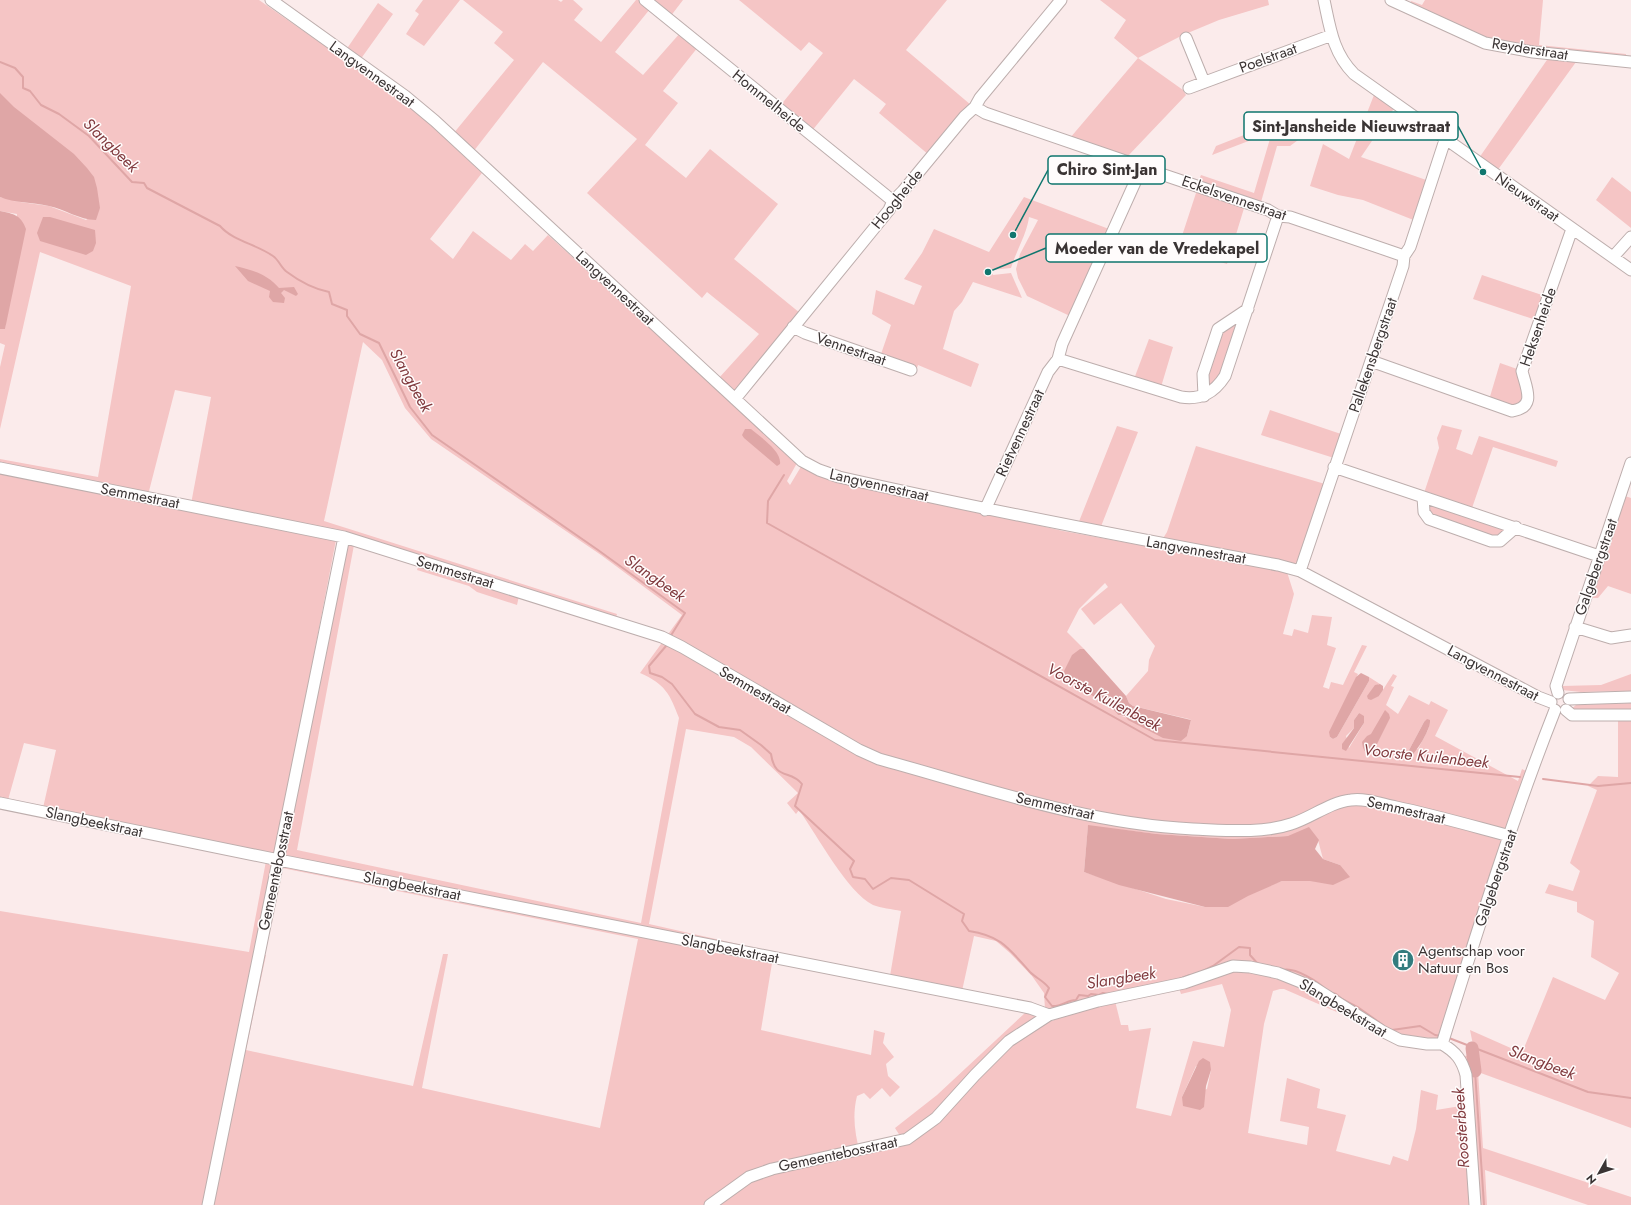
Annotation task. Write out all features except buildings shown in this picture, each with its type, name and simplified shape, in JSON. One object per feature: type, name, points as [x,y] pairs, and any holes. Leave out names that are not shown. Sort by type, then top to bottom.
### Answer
[{"type":"street","name":"Langvennestraat","points":[[271,0],[405,96],[434,121],[802,461],[819,470],[839,477],[985,510],[1278,564],[1300,571],[1538,697],[1560,703]]},
{"type":"street","name":"Hommelheide","points":[[645,0],[893,201]]},
{"type":"street","name":"Hoogheide","points":[[735,399],[889,210],[893,201],[965,116],[975,107],[980,98],[1061,0]]},
{"type":"street","name":"Nieuwstraat","points":[[1324,0],[1337,52],[1345,65],[1354,74],[1631,270]]},
{"type":"street","name":"Reyderstraat","points":[[1391,0],[1485,43],[1533,52],[1631,62]]},
{"type":"street","name":"Poelstraat","points":[[1189,88],[1332,35]]},
{"type":"street","points":[[1186,38],[1204,82]]},
{"type":"street","name":"Eckelsvennestraat","points":[[975,107],[985,113],[1128,162],[1141,169],[1155,172],[1260,208],[1278,216],[1290,217],[1404,256]]},
{"type":"street","name":"Pallekensbergstraat","points":[[1300,571],[1403,266],[1404,256],[1410,247],[1446,140]]},
{"type":"street","name":"Rietvennestraat","points":[[985,510],[1048,372],[1058,359],[1062,344],[1141,169]]},
{"type":"street","points":[[1058,359],[1181,397],[1192,398],[1204,396],[1212,391],[1225,376],[1278,216]]},
{"type":"street","name":"Heksenheide","points":[[1371,361],[1512,411],[1521,409],[1527,403],[1529,391],[1522,371],[1572,229]]},
{"type":"street","points":[[1613,257],[1631,237]]},
{"type":"street","points":[[1204,396],[1203,374],[1218,329],[1248,309]]},
{"type":"street","name":"Vennestraat","points":[[793,327],[805,333],[911,370]]},
{"type":"street","name":"Galgebergstraat","points":[[1442,1044],[1540,744],[1560,703],[1556,686],[1631,463]]},
{"type":"street","points":[[1334,467],[1600,556]]},
{"type":"street","name":"Semmestraat","points":[[0,468],[344,537],[662,637],[859,750],[878,759],[1059,809],[1143,824],[1192,829],[1269,830],[1291,824],[1350,800],[1362,800],[1430,815],[1510,836]]},
{"type":"street","points":[[1423,497],[1424,512],[1429,519],[1491,541],[1500,541],[1516,528]]},
{"type":"street","name":"Gemeentebosstraat","points":[[208,1205],[344,537]]},
{"type":"street","points":[[1576,627],[1611,638],[1631,636]]},
{"type":"street","points":[[1560,703],[1631,697]]},
{"type":"street","points":[[1560,703],[1572,715],[1631,715]]},
{"type":"street","name":"Slangbeekstraat","points":[[0,803],[278,860],[1022,1006],[1049,1015],[1098,1001],[1184,983],[1233,966],[1244,967],[1278,973],[1313,987],[1382,1031],[1400,1040],[1427,1044],[1442,1044]]},
{"type":"street","name":"Gemeentebosstraat","points":[[710,1205],[749,1177],[772,1169],[907,1139],[936,1118],[975,1074],[1009,1041],[1049,1015]]},
{"type":"street","points":[[1442,1044],[1452,1050],[1462,1060],[1466,1075],[1475,1205]]},
{"type":"shaded area","points":[[0,0],[259,0],[368,76],[423,118],[482,173],[430,239],[453,259],[473,231],[511,260],[525,244],[533,251],[548,235],[797,463],[787,481],[790,485],[802,465],[986,513],[1063,531],[1287,572],[1294,594],[1283,634],[1292,636],[1294,629],[1308,633],[1312,615],[1332,617],[1327,645],[1336,648],[1323,687],[1329,689],[1331,682],[1343,685],[1362,645],[1367,646],[1354,672],[1358,674],[1330,732],[1330,737],[1333,739],[1337,737],[1369,681],[1369,677],[1380,684],[1378,684],[1379,696],[1393,674],[1397,676],[1391,686],[1394,687],[1386,705],[1398,714],[1409,695],[1429,705],[1431,701],[1448,710],[1435,736],[1518,781],[1522,769],[1526,771],[1438,1039],[1398,1034],[1343,1002],[1339,1013],[1284,989],[1273,991],[1264,1024],[1248,1133],[1307,1145],[1309,1127],[1280,1121],[1287,1078],[1320,1089],[1317,1108],[1346,1115],[1336,1151],[1390,1165],[1393,1156],[1408,1161],[1416,1129],[1421,1090],[1438,1095],[1436,1110],[1467,1105],[1473,1205],[0,1205],[0,911],[249,952],[266,861],[274,863],[257,954],[266,955],[246,1050],[413,1086],[443,954],[448,954],[422,1088],[600,1128],[638,939],[282,868],[348,543],[336,540],[275,856],[43,808],[56,750],[24,743],[8,800],[0,798],[0,474],[109,493],[191,504],[211,397],[175,390],[148,495],[0,465],[0,459],[98,477],[131,286],[40,252],[0,429],[0,367],[5,345],[0,343],[0,329],[5,329],[17,214],[0,211],[0,197],[3,198],[0,195]],"holes":[[[13,201],[100,208],[86,220],[49,206]],[[363,342],[382,360],[405,408],[431,439],[601,555],[682,615],[640,673],[655,681],[666,691],[673,702],[679,718],[641,923],[297,850],[354,545],[419,564],[417,570],[469,586],[477,592],[517,605],[519,596],[614,624],[617,614],[324,521]],[[1105,583],[1108,587],[1081,609],[1094,625],[1121,603],[1155,646],[1149,660],[1148,671],[1126,696],[1129,703],[1133,706],[1191,720],[1187,736],[1118,715],[1112,708],[1080,649],[1084,649],[1067,632],[1079,609]],[[1359,713],[1364,723],[1349,748],[1346,736],[1354,728],[1354,720]],[[1430,721],[1428,730],[1418,749],[1409,750],[1424,722]],[[686,729],[734,737],[751,747],[798,793],[787,803],[796,814],[799,810],[833,862],[853,888],[873,905],[901,911],[890,976],[962,991],[974,936],[996,941],[1010,953],[1032,976],[1044,993],[1045,1009],[1049,1010],[1177,982],[1181,994],[1222,984],[1231,1010],[1224,1047],[1193,1041],[1171,1116],[1136,1108],[1151,1028],[1129,1031],[1128,1025],[1121,1025],[1115,1001],[1070,1013],[1052,1021],[1026,1012],[937,1095],[895,1128],[902,1139],[860,1153],[855,1125],[855,1103],[857,1096],[864,1093],[870,1099],[882,1088],[890,1097],[900,1087],[888,1076],[886,1064],[894,1057],[883,1043],[885,1033],[874,1030],[871,1055],[761,1030],[772,963],[758,960],[760,949],[649,924]],[[1088,826],[1157,834],[1232,839],[1288,836],[1318,840],[1323,859],[1340,865],[1310,881],[1282,881],[1205,907],[1166,899],[1084,872]],[[1196,1066],[1211,1070],[1207,1089],[1182,1097]]]},
{"type":"shaded area","points":[[423,0],[460,0],[424,46],[406,34],[419,14],[415,11]]},
{"type":"shaded area","points":[[463,0],[558,0],[561,2],[563,0],[573,0],[583,9],[574,20],[601,42],[636,0],[639,0],[650,9],[615,52],[643,75],[681,32],[698,47],[663,91],[678,103],[645,145],[686,178],[710,149],[778,204],[734,259],[800,313],[737,391],[732,391],[718,379],[759,334],[707,292],[702,298],[587,193],[637,139],[543,62],[473,152],[453,134],[514,60],[494,43],[503,32]]},
{"type":"shaded area","points":[[649,0],[683,0],[670,17]]},
{"type":"shaded area","points":[[739,0],[947,0],[906,50],[971,105],[929,155],[879,113],[886,104],[854,79],[811,132],[780,106],[823,53],[809,42],[801,51]]},
{"type":"shaded area","points":[[1100,0],[1268,0],[1269,5],[1219,20],[1183,35],[1138,58],[1114,38],[1126,20]]},
{"type":"shaded area","points":[[1425,0],[1543,0],[1539,45],[1626,54],[1626,56],[1502,44],[1410,7],[1411,1],[1422,5]]},
{"type":"shaded area","points":[[378,3],[393,14],[360,60],[346,50]]},
{"type":"shaded area","points":[[1549,57],[1576,60],[1576,62],[1497,171],[1479,158]]},
{"type":"shaded area","points":[[1138,58],[1183,90],[1186,95],[1127,157],[1070,138]]},
{"type":"shaded area","points":[[1374,95],[1395,107],[1361,157],[1429,181],[1416,221],[1363,200],[1338,195],[1310,186],[1323,144],[1349,159]]},
{"type":"shaded area","points":[[1290,117],[1309,132],[1290,146],[1277,146],[1261,202],[1198,182],[1201,175],[1254,193],[1272,132],[1212,155],[1216,146]]},
{"type":"shaded area","points":[[1612,177],[1631,192],[1631,228],[1596,200]]},
{"type":"shaded area","points":[[1197,190],[1245,205],[1227,264],[1178,248]]},
{"type":"shaded area","points":[[1024,197],[1109,229],[1070,316],[1027,296],[1018,278],[1016,269],[1020,254],[1038,220],[1029,217],[1026,230],[1011,268],[991,270],[993,275],[1011,273],[1022,298],[973,282],[962,302],[954,311],[943,349],[979,364],[971,387],[918,365],[917,368],[881,354],[891,325],[872,314],[876,290],[914,305],[922,286],[904,279],[922,253],[934,229],[989,252]]},
{"type":"shaded area","points":[[1482,275],[1545,296],[1536,320],[1473,299]]},
{"type":"shaded area","points":[[1239,319],[1222,376],[1210,389],[1205,384],[1222,329]]},
{"type":"shaded area","points":[[1149,339],[1173,347],[1161,387],[1134,379]]},
{"type":"shaded area","points":[[1500,363],[1520,370],[1527,398],[1515,407],[1489,400]]},
{"type":"shaded area","points":[[1270,410],[1341,434],[1334,458],[1261,435]]},
{"type":"shaded area","points":[[1442,425],[1462,430],[1456,449],[1472,455],[1479,436],[1558,461],[1556,467],[1493,447],[1472,508],[1424,493],[1439,448],[1437,438]]},
{"type":"shaded area","points":[[1117,426],[1138,432],[1100,529],[1078,524]]},
{"type":"shaded area","points":[[1196,446],[1325,484],[1297,562],[1294,564],[1162,540],[1167,532]]},
{"type":"shaded area","points":[[1625,496],[1631,498],[1631,594],[1608,586],[1598,598],[1588,598]]},
{"type":"shaded area","points":[[1426,503],[1507,527],[1498,538],[1430,516]]},
{"type":"shaded area","points":[[1631,674],[1631,691],[1581,692],[1562,690],[1560,684],[1562,686],[1601,685]]},
{"type":"shaded area","points":[[1631,703],[1631,712],[1571,709],[1576,705]]},
{"type":"shaded area","points":[[1618,721],[1631,721],[1631,1128],[1478,1072],[1483,1148],[1631,1197],[1631,1205],[1588,1205],[1485,1170],[1487,1205],[1478,1205],[1469,1070],[1464,1056],[1475,1055],[1470,1030],[1522,1053],[1553,977],[1605,1000],[1619,973],[1591,957],[1594,921],[1577,912],[1577,902],[1545,893],[1549,884],[1573,891],[1580,871],[1570,863],[1597,790],[1588,786],[1598,776],[1618,777]]},
{"type":"water","points":[[0,93],[14,107],[74,154],[94,177],[100,208],[96,220],[90,220],[49,206],[0,197]]},
{"type":"water","points":[[0,211],[9,213],[19,218],[26,229],[5,329],[0,329]]},
{"type":"water","points":[[43,217],[50,217],[95,230],[96,243],[93,251],[86,255],[40,241],[37,233]]},
{"type":"water","points":[[235,266],[264,276],[279,288],[294,287],[298,294],[296,296],[284,290],[281,293],[285,298],[284,303],[273,302],[269,297],[270,291],[248,281]]},
{"type":"water","points":[[745,429],[751,429],[774,449],[780,459],[780,464],[777,466],[744,438],[742,435]]},
{"type":"water","points":[[1080,649],[1084,649],[1126,696],[1129,703],[1133,706],[1191,720],[1187,736],[1181,741],[1163,738],[1128,720],[1125,716],[1118,715],[1112,708],[1066,679],[1063,673],[1072,655]]},
{"type":"water","points":[[1361,673],[1369,677],[1369,681],[1337,737],[1333,739],[1330,737],[1329,732],[1356,677]]},
{"type":"water","points":[[1380,684],[1383,686],[1383,690],[1379,696],[1371,700],[1368,699],[1367,696],[1375,685]]},
{"type":"water","points":[[1385,710],[1389,714],[1390,718],[1374,750],[1371,754],[1367,753],[1364,750],[1362,742],[1371,734]]},
{"type":"water","points":[[1359,713],[1364,716],[1364,723],[1346,751],[1342,749],[1342,744],[1354,728],[1354,720]]},
{"type":"water","points":[[1427,719],[1430,720],[1430,724],[1427,733],[1413,754],[1410,755],[1409,750]]},
{"type":"water","points":[[1088,825],[1157,834],[1232,839],[1288,836],[1309,827],[1319,840],[1315,849],[1323,859],[1340,865],[1350,877],[1333,885],[1310,881],[1282,881],[1248,896],[1228,907],[1205,907],[1119,885],[1084,872]]},
{"type":"water","points":[[1203,1058],[1210,1062],[1211,1070],[1206,1086],[1204,1107],[1200,1110],[1183,1106],[1182,1097],[1199,1061]]},
{"type":"waterway","name":"Slangbeek","points":[[0,62],[15,68],[23,77],[23,88],[30,91],[41,105],[59,114],[89,136],[132,182],[144,183],[147,188],[220,226],[238,239],[273,256],[285,270],[312,287],[329,292],[332,304],[347,310],[347,316],[360,334],[379,343],[410,407],[432,435],[598,550],[685,613],[670,637]]},
{"type":"waterway","name":"Voorste Kuilenbeek","points":[[784,475],[768,501],[767,523],[1155,740],[1520,777]]},
{"type":"waterway","name":"Slangbeek","points":[[666,646],[649,666],[650,673],[662,677],[672,684],[695,714],[719,727],[740,730],[761,745],[771,754],[773,762],[779,771],[793,777],[802,784],[795,806],[854,861],[850,869],[853,877],[865,879],[873,889],[891,878],[909,880],[964,914],[962,921],[969,931],[990,936],[997,940],[1010,950],[1030,972],[1049,988],[1045,997],[1052,1006],[1076,1000],[1079,995],[1088,996],[1091,994],[1108,994]]},
{"type":"waterway","name":"Voorste Kuilenbeek","points":[[1543,779],[1598,786],[1631,783]]},
{"type":"waterway","name":"Slangbeek","points":[[1203,971],[1213,966],[1239,947],[1250,948],[1250,955],[1258,964]]},
{"type":"waterway","name":"Slangbeek","points":[[1283,970],[1300,973],[1312,979],[1326,990]]},
{"type":"waterway","name":"Slangbeek","points":[[1179,979],[1190,975]]},
{"type":"waterway","name":"Slangbeek","points":[[1332,993],[1359,1008],[1383,1025]]},
{"type":"waterway","name":"Slangbeek","points":[[1392,1030],[1420,1026],[1435,1035],[1441,1036]]},
{"type":"waterway","name":"Slangbeek","points":[[1449,1038],[1588,1092],[1631,1098]]},
{"type":"waterway","name":"Roosterbeek","points":[[1472,1048],[1475,1071]]},
{"type":"waterway","name":"Roosterbeek","points":[[1475,1071],[1484,1205]]},
{"type":"place","name":"Sint-Jansheide Nieuwstraat","points":[[1483,172]]},
{"type":"place","name":"Chiro Sint-Jan","points":[[1013,235]]},
{"type":"place","name":"Moeder van de Vredekapel","points":[[988,272]]},
{"type":"place","name":"Agentschap voor Natuur en Bos","points":[[1403,960]]}]
